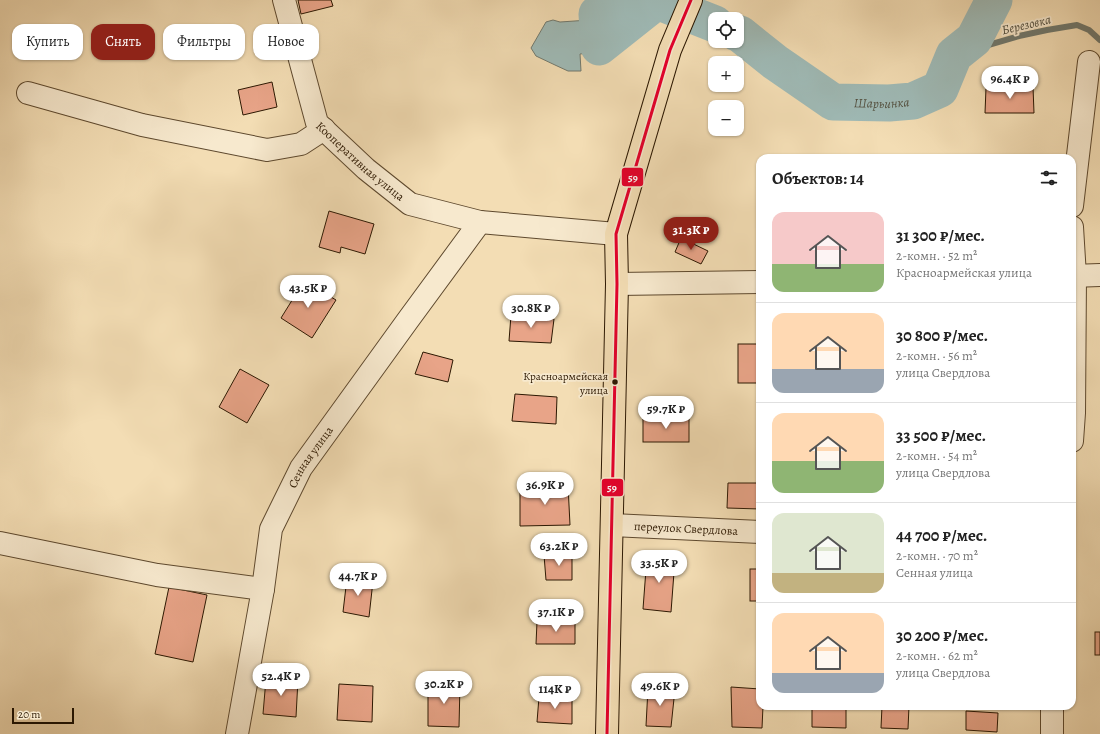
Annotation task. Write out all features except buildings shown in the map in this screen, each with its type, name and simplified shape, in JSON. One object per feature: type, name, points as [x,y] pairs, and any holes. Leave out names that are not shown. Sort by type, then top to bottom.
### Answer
[{"type":"main road","points":[[607,734],[617,284],[616,234],[670,50],[691,0]]},
{"type":"street","name":"Кооперативная улица","points":[[284,0],[317,123],[366,170],[410,204],[480,222]]},
{"type":"street","points":[[1076,172],[1089,62]]},
{"type":"street","points":[[28,93],[142,125],[267,150],[301,144],[324,129]]},
{"type":"street","points":[[480,222],[616,234]]},
{"type":"street","name":"Сенная улица","points":[[237,734],[263,589],[271,529],[301,468],[480,222]]},
{"type":"street","points":[[1076,276],[1100,275]]},
{"type":"street","points":[[617,284],[756,282]]},
{"type":"street","name":"переулок Свердлова","points":[[612,524],[756,532]]},
{"type":"street","points":[[0,543],[157,575],[263,589]]},
{"type":"street","points":[[1052,710],[1052,734]]},
{"type":"water","points":[[553,20],[560,22],[589,20],[603,22],[606,35],[596,52],[580,54],[581,71],[568,71],[536,56],[531,48],[546,22]]},
{"type":"waterway","name":"Шарьинка","points":[[627,0],[597,14],[599,47],[657,1],[708,21]]},
{"type":"waterway","name":"Шарьинка","points":[[744,37],[775,62],[833,102],[889,103],[913,101],[940,89],[954,55],[974,39],[994,0]]},
{"type":"waterway","name":"Березовка","points":[[954,55],[1019,36],[1077,25],[1089,30],[1100,40]]},
{"type":"transit line","name":"59","points":[[607,734],[617,284],[616,234],[670,50],[691,0]]},
{"type":"place","name":"Красноармейская улица","points":[[615,382]]}]
